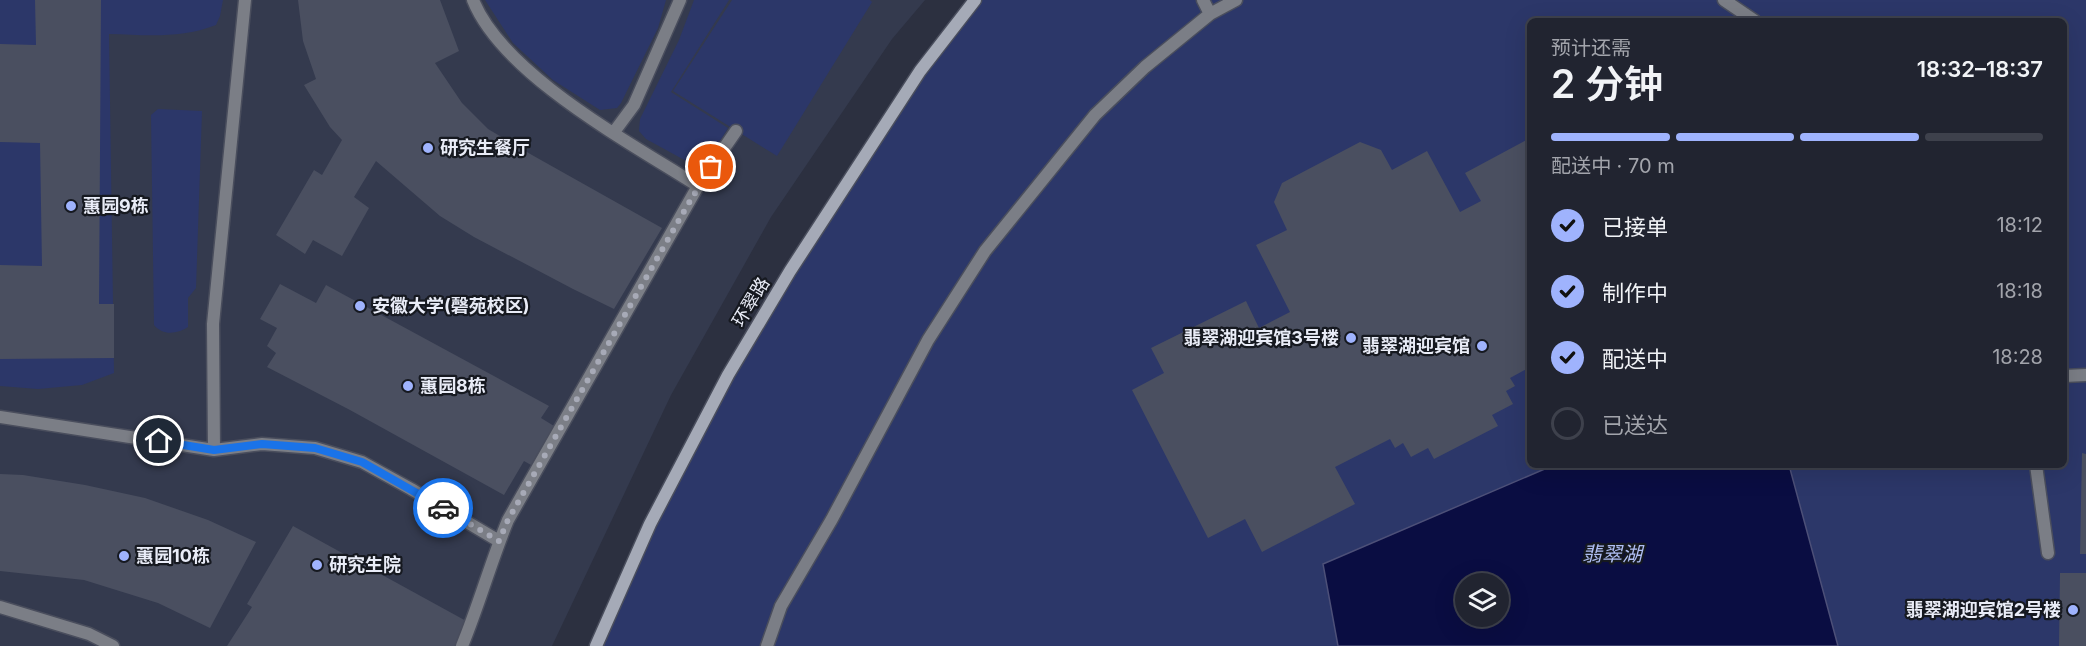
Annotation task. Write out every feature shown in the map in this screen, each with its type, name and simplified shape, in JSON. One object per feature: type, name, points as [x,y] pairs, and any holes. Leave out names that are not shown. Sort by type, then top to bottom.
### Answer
[{"type":"street","name":"环翠路","points":[[596,646],[650,524],[728,375],[790,271],[920,70],[975,0]]},
{"type":"lane","points":[[214,450],[213,324],[245,0]]},
{"type":"lane","points":[[473,0],[478,11],[508,52],[538,80],[698,186]]},
{"type":"lane","points":[[614,132],[634,105],[680,0]]},
{"type":"lane","points":[[1203,0],[1210,14]]},
{"type":"lane","points":[[767,646],[781,606],[832,519],[928,340],[985,251],[1095,116],[1145,67],[1210,14],[1236,0]]},
{"type":"lane","points":[[1724,0],[1751,18]]},
{"type":"lane","points":[[462,646],[508,520],[698,186],[736,131]]},
{"type":"lane","points":[[2067,376],[2086,375]]},
{"type":"lane","points":[[0,417],[214,450],[262,444],[324,450],[362,462],[499,541]]},
{"type":"lane","points":[[2036,468],[2048,553]]},
{"type":"lane","points":[[0,607],[89,634],[113,646]]},
{"type":"shaded area","name":"安徽大学(磬苑校区)","points":[[0,0],[925,0],[892,39],[771,217],[671,395],[552,646],[0,646]]},
{"type":"shaded area","name":"蕙园9栋","points":[[0,0],[223,0],[216,25],[203,29],[163,35],[109,34],[114,373],[82,385],[38,389],[0,386]]},
{"type":"shaded area","points":[[485,0],[666,0],[658,28],[621,103],[617,108],[600,110],[553,80],[513,43]]},
{"type":"shaded area","points":[[694,0],[729,0],[671,92],[728,128],[706,164],[699,168],[646,139],[639,131],[640,119],[679,40]]},
{"type":"shaded area","points":[[732,0],[870,0],[872,2],[777,156],[673,91]]},
{"type":"shaded area","points":[[975,0],[2086,0],[2086,646],[596,646],[650,524],[790,271]]},
{"type":"shaded area","points":[[158,109],[202,111],[196,288],[188,298],[188,327],[170,333],[154,325],[151,115]]},
{"type":"water","name":"翡翠湖","points":[[1547,468],[1790,468],[1838,646],[1338,646],[1323,564]]},
{"type":"building","name":"蕙园9栋","points":[[35,0],[101,0],[99,304],[114,304],[114,358],[0,359],[0,265],[42,266],[40,143],[0,142],[0,44],[36,45]]},
{"type":"building","name":"研究生餐厅","points":[[298,0],[440,0],[459,51],[435,63],[462,103],[488,129],[662,228],[614,309],[474,237],[440,216],[376,161],[354,197],[369,208],[342,256],[313,240],[305,254],[276,235],[314,170],[322,175],[342,140],[330,127],[304,85],[316,79],[303,41]]},
{"type":"building","name":"翡翠湖迎宾馆3号楼","points":[[1527,140],[1527,369],[1510,378],[1515,386],[1506,391],[1513,404],[1492,415],[1498,426],[1434,459],[1428,448],[1411,457],[1403,443],[1395,448],[1390,439],[1335,467],[1355,504],[1262,552],[1245,519],[1208,538],[1132,390],[1164,373],[1151,348],[1246,301],[1259,328],[1290,312],[1256,245],[1287,230],[1274,202],[1282,183],[1360,142],[1381,150],[1392,170],[1427,151],[1460,212],[1481,201],[1465,173]]},
{"type":"building","name":"蕙园8栋","points":[[280,284],[316,303],[326,285],[549,406],[541,418],[554,426],[531,465],[524,461],[504,495],[267,367],[276,353],[267,346],[277,328],[260,319]]},
{"type":"building","name":"翡翠湖迎宾馆2号楼","points":[[2082,453],[2086,454],[2086,554],[2080,554]]},
{"type":"building","name":"蕙园10栋","points":[[0,474],[23,475],[85,485],[145,498],[208,520],[256,542],[210,628],[158,603],[84,580],[0,571]]},
{"type":"building","name":"研究生院","points":[[293,526],[468,622],[455,646],[227,646],[252,607],[247,604]]},
{"type":"building","name":"翡翠湖迎宾馆2号楼","points":[[2060,573],[2086,573],[2086,646],[2059,646]]},
{"type":"way so far","points":[[443,508],[499,541],[508,520],[711,167]]},
{"type":"place","name":"研究生餐厅","points":[[428,148]]},
{"type":"place","name":"蕙园9栋","points":[[71,206]]},
{"type":"place","name":"安徽大学(磬苑校区)","points":[[360,306]]},
{"type":"place","name":"翡翠湖迎宾馆3号楼","points":[[1351,338]]},
{"type":"place","name":"翡翠湖迎宾馆","points":[[1482,346]]},
{"type":"place","name":"蕙园8栋","points":[[408,386]]},
{"type":"place","name":"蕙园10栋","points":[[124,556]]},
{"type":"place","name":"研究生院","points":[[317,565]]},
{"type":"place","name":"翡翠湖迎宾馆2号楼","points":[[2073,610]]},
{"type":"route","points":[[159,441],[214,450],[262,444],[315,448],[362,462],[443,508]]}]
